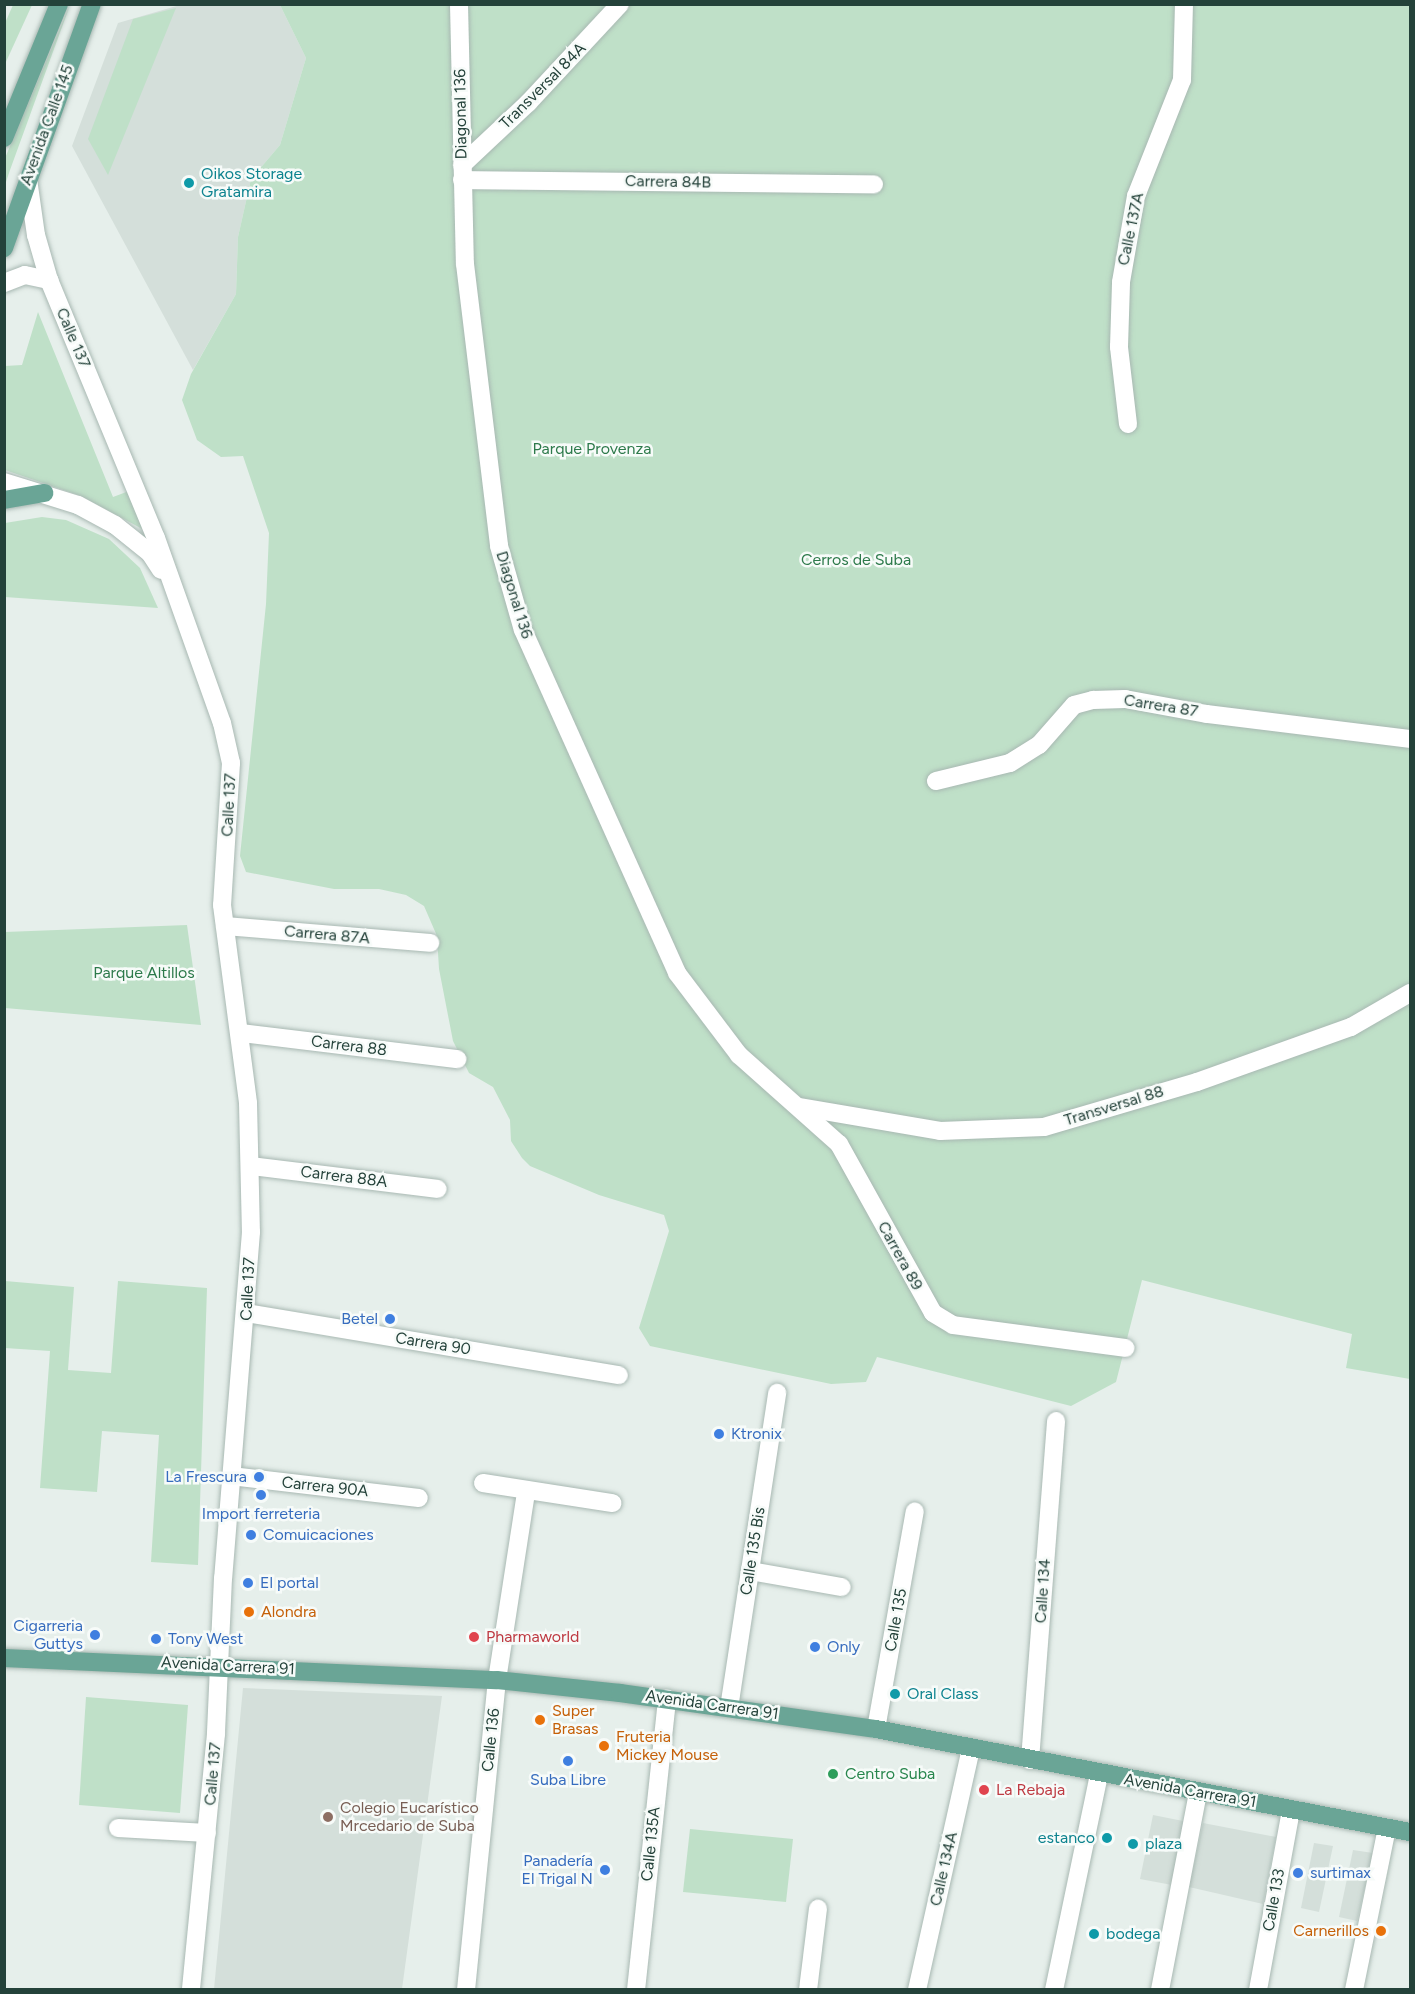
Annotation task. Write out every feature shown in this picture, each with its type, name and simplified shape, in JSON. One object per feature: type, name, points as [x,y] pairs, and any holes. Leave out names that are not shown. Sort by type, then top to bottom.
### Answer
[{"type":"main road","name":"Avenida Calle 145","points":[[4,138],[59,4]]},
{"type":"main road","name":"Avenida Calle 145","points":[[4,248],[28,175],[93,6]]},
{"type":"main road","points":[[4,501],[44,493]]},
{"type":"main road","name":"Avenida Carrera 91","points":[[4,1658],[219,1665],[496,1680],[667,1698],[876,1729],[1198,1793],[1410,1832]]},
{"type":"street","name":"Diagonal 136","points":[[459,4],[465,264],[499,546],[523,630],[677,973],[739,1055],[800,1107]]},
{"type":"street","name":"Transversal 84A","points":[[462,172],[620,4]]},
{"type":"street","name":"Calle 137A","points":[[1128,424],[1119,347],[1120,282],[1136,196],[1182,80],[1184,4]]},
{"type":"street","name":"Carrera 84B","points":[[462,172],[874,184]]},
{"type":"street","name":"Calle 137","points":[[28,175],[36,235],[49,280],[178,597],[222,723],[231,763],[223,884],[225,926],[241,1033],[251,1166],[247,1313],[231,1476],[207,1833],[191,1989]]},
{"type":"street","points":[[4,283],[25,275],[49,280]]},
{"type":"street","name":"Calle 137","points":[[4,482],[78,505],[136,540],[150,553],[178,597]]},
{"type":"street","name":"Carrera 87","points":[[936,781],[1010,763],[1039,745],[1074,705],[1093,700],[1125,699],[1207,714],[1410,740]]},
{"type":"street","name":"Carrera 87A","points":[[225,926],[430,943]]},
{"type":"street","name":"Transversal 88","points":[[800,1107],[940,1131],[1044,1126],[1197,1082],[1340,1031],[1410,993]]},
{"type":"street","name":"Carrera 88","points":[[241,1033],[458,1059]]},
{"type":"street","name":"Carrera 89","points":[[800,1107],[839,1144],[933,1313],[953,1325],[1125,1348]]},
{"type":"street","name":"Carrera 88A","points":[[251,1166],[438,1189]]},
{"type":"street","name":"Carrera 90","points":[[247,1313],[619,1375]]},
{"type":"street","name":"Calle 135 Bis","points":[[729,1708],[777,1394]]},
{"type":"street","name":"Calle 134","points":[[1030,1760],[1056,1421]]},
{"type":"street","name":"Carrera 90A","points":[[231,1476],[419,1498]]},
{"type":"street","points":[[483,1483],[526,1492],[612,1503]]},
{"type":"street","name":"Calle 136","points":[[466,1989],[496,1680],[526,1492]]},
{"type":"street","name":"Calle 135","points":[[876,1729],[915,1511]]},
{"type":"street","points":[[750,1571],[842,1587]]},
{"type":"street","name":"Calle 135A","points":[[636,1989],[667,1698]]},
{"type":"street","name":"Calle 134A","points":[[917,1989],[971,1748]]},
{"type":"street","points":[[1053,1989],[1100,1774]]},
{"type":"street","points":[[1160,1989],[1198,1793]]},
{"type":"street","name":"Calle 133","points":[[1258,1989],[1291,1810]]},
{"type":"street","points":[[118,1828],[207,1833]]},
{"type":"street","points":[[1354,1989],[1387,1828]]},
{"type":"street","points":[[808,1989],[818,1909]]},
{"type":"shaded area","points":[[180,5],[280,5],[306,58],[280,145],[251,179],[238,237],[236,294],[193,370],[72,146],[118,23]]},
{"type":"shaded area","name":"Colegio Eucarístico Mrcedario de Suba","points":[[243,1688],[442,1696],[402,1989],[214,1989]]},
{"type":"shaded area","points":[[1153,1815],[1188,1822],[1172,1885],[1140,1879]]},
{"type":"shaded area","points":[[1203,1823],[1276,1837],[1263,1904],[1189,1887]]},
{"type":"shaded area","points":[[1314,1843],[1333,1846],[1319,1912],[1301,1908]]},
{"type":"shaded area","points":[[1353,1850],[1373,1853],[1357,1921],[1339,1917]]},
{"type":"green space","points":[[13,5],[32,5],[5,64],[5,23]]},
{"type":"green space","points":[[70,5],[10,170],[5,185],[5,158]]},
{"type":"green space","name":"Cerros de Suba","points":[[280,5],[1410,5],[1410,1379],[1346,1368],[1352,1334],[1142,1280],[1116,1382],[1071,1406],[877,1357],[866,1382],[831,1384],[650,1346],[639,1328],[669,1231],[664,1215],[599,1195],[530,1166],[522,1158],[511,1141],[510,1120],[493,1087],[469,1073],[453,1041],[439,969],[437,936],[424,906],[406,895],[379,889],[334,889],[246,872],[240,856],[266,604],[269,533],[243,456],[221,457],[197,440],[182,400],[191,374],[236,294],[238,237],[251,179],[280,145],[306,58]]},
{"type":"green space","points":[[176,8],[108,175],[88,139],[133,19]]},
{"type":"green space","points":[[38,312],[113,497],[129,491],[148,532],[81,496],[5,470],[5,366],[22,365]]},
{"type":"green space","points":[[42,517],[66,520],[109,539],[140,568],[158,608],[5,597],[5,523]]},
{"type":"green space","name":"Parque Altillos","points":[[187,925],[201,1025],[5,1008],[5,932]]},
{"type":"green space","points":[[5,1281],[74,1287],[68,1370],[111,1373],[118,1281],[207,1288],[198,1565],[151,1562],[159,1435],[102,1431],[97,1492],[40,1488],[50,1351],[5,1348]]},
{"type":"green space","points":[[86,1697],[188,1705],[180,1813],[79,1805]]},
{"type":"green space","points":[[690,1829],[793,1839],[786,1902],[683,1892]]},
{"type":"place","name":"Oikos Storage Gratamira","points":[[189,183]]},
{"type":"place","name":"Betel","points":[[390,1319]]},
{"type":"place","name":"Ktronix","points":[[719,1434]]},
{"type":"place","name":"La Frescura","points":[[259,1477]]},
{"type":"place","name":"Import ferreteria","points":[[261,1495]]},
{"type":"place","name":"Comuicaciones","points":[[251,1535]]},
{"type":"place","name":"El portal","points":[[248,1583]]},
{"type":"place","name":"Alondra","points":[[249,1612]]},
{"type":"place","name":"Cigarreria Guttys","points":[[95,1635]]},
{"type":"place","name":"Pharmaworld","points":[[474,1637]]},
{"type":"place","name":"Tony West","points":[[156,1639]]},
{"type":"place","name":"Only","points":[[815,1647]]},
{"type":"place","name":"Oral Class","points":[[895,1694]]},
{"type":"place","name":"Super Brasas","points":[[540,1720]]},
{"type":"place","name":"Fruteria Mickey Mouse","points":[[604,1746]]},
{"type":"place","name":"Suba Libre","points":[[568,1761]]},
{"type":"place","name":"Centro Suba","points":[[833,1774]]},
{"type":"place","name":"La Rebaja","points":[[984,1790]]},
{"type":"place","name":"Colegio Eucarístico Mrcedario de Suba","points":[[328,1817]]},
{"type":"place","name":"estanco","points":[[1107,1838]]},
{"type":"place","name":"plaza","points":[[1133,1844]]},
{"type":"place","name":"Panadería El Trigal N","points":[[605,1870]]},
{"type":"place","name":"surtimax","points":[[1298,1873]]},
{"type":"place","name":"Carnerillos","points":[[1381,1931]]},
{"type":"place","name":"bodega","points":[[1094,1934]]},
{"type":"park label","name":"Parque Provenza","points":[[592,449]]}]
